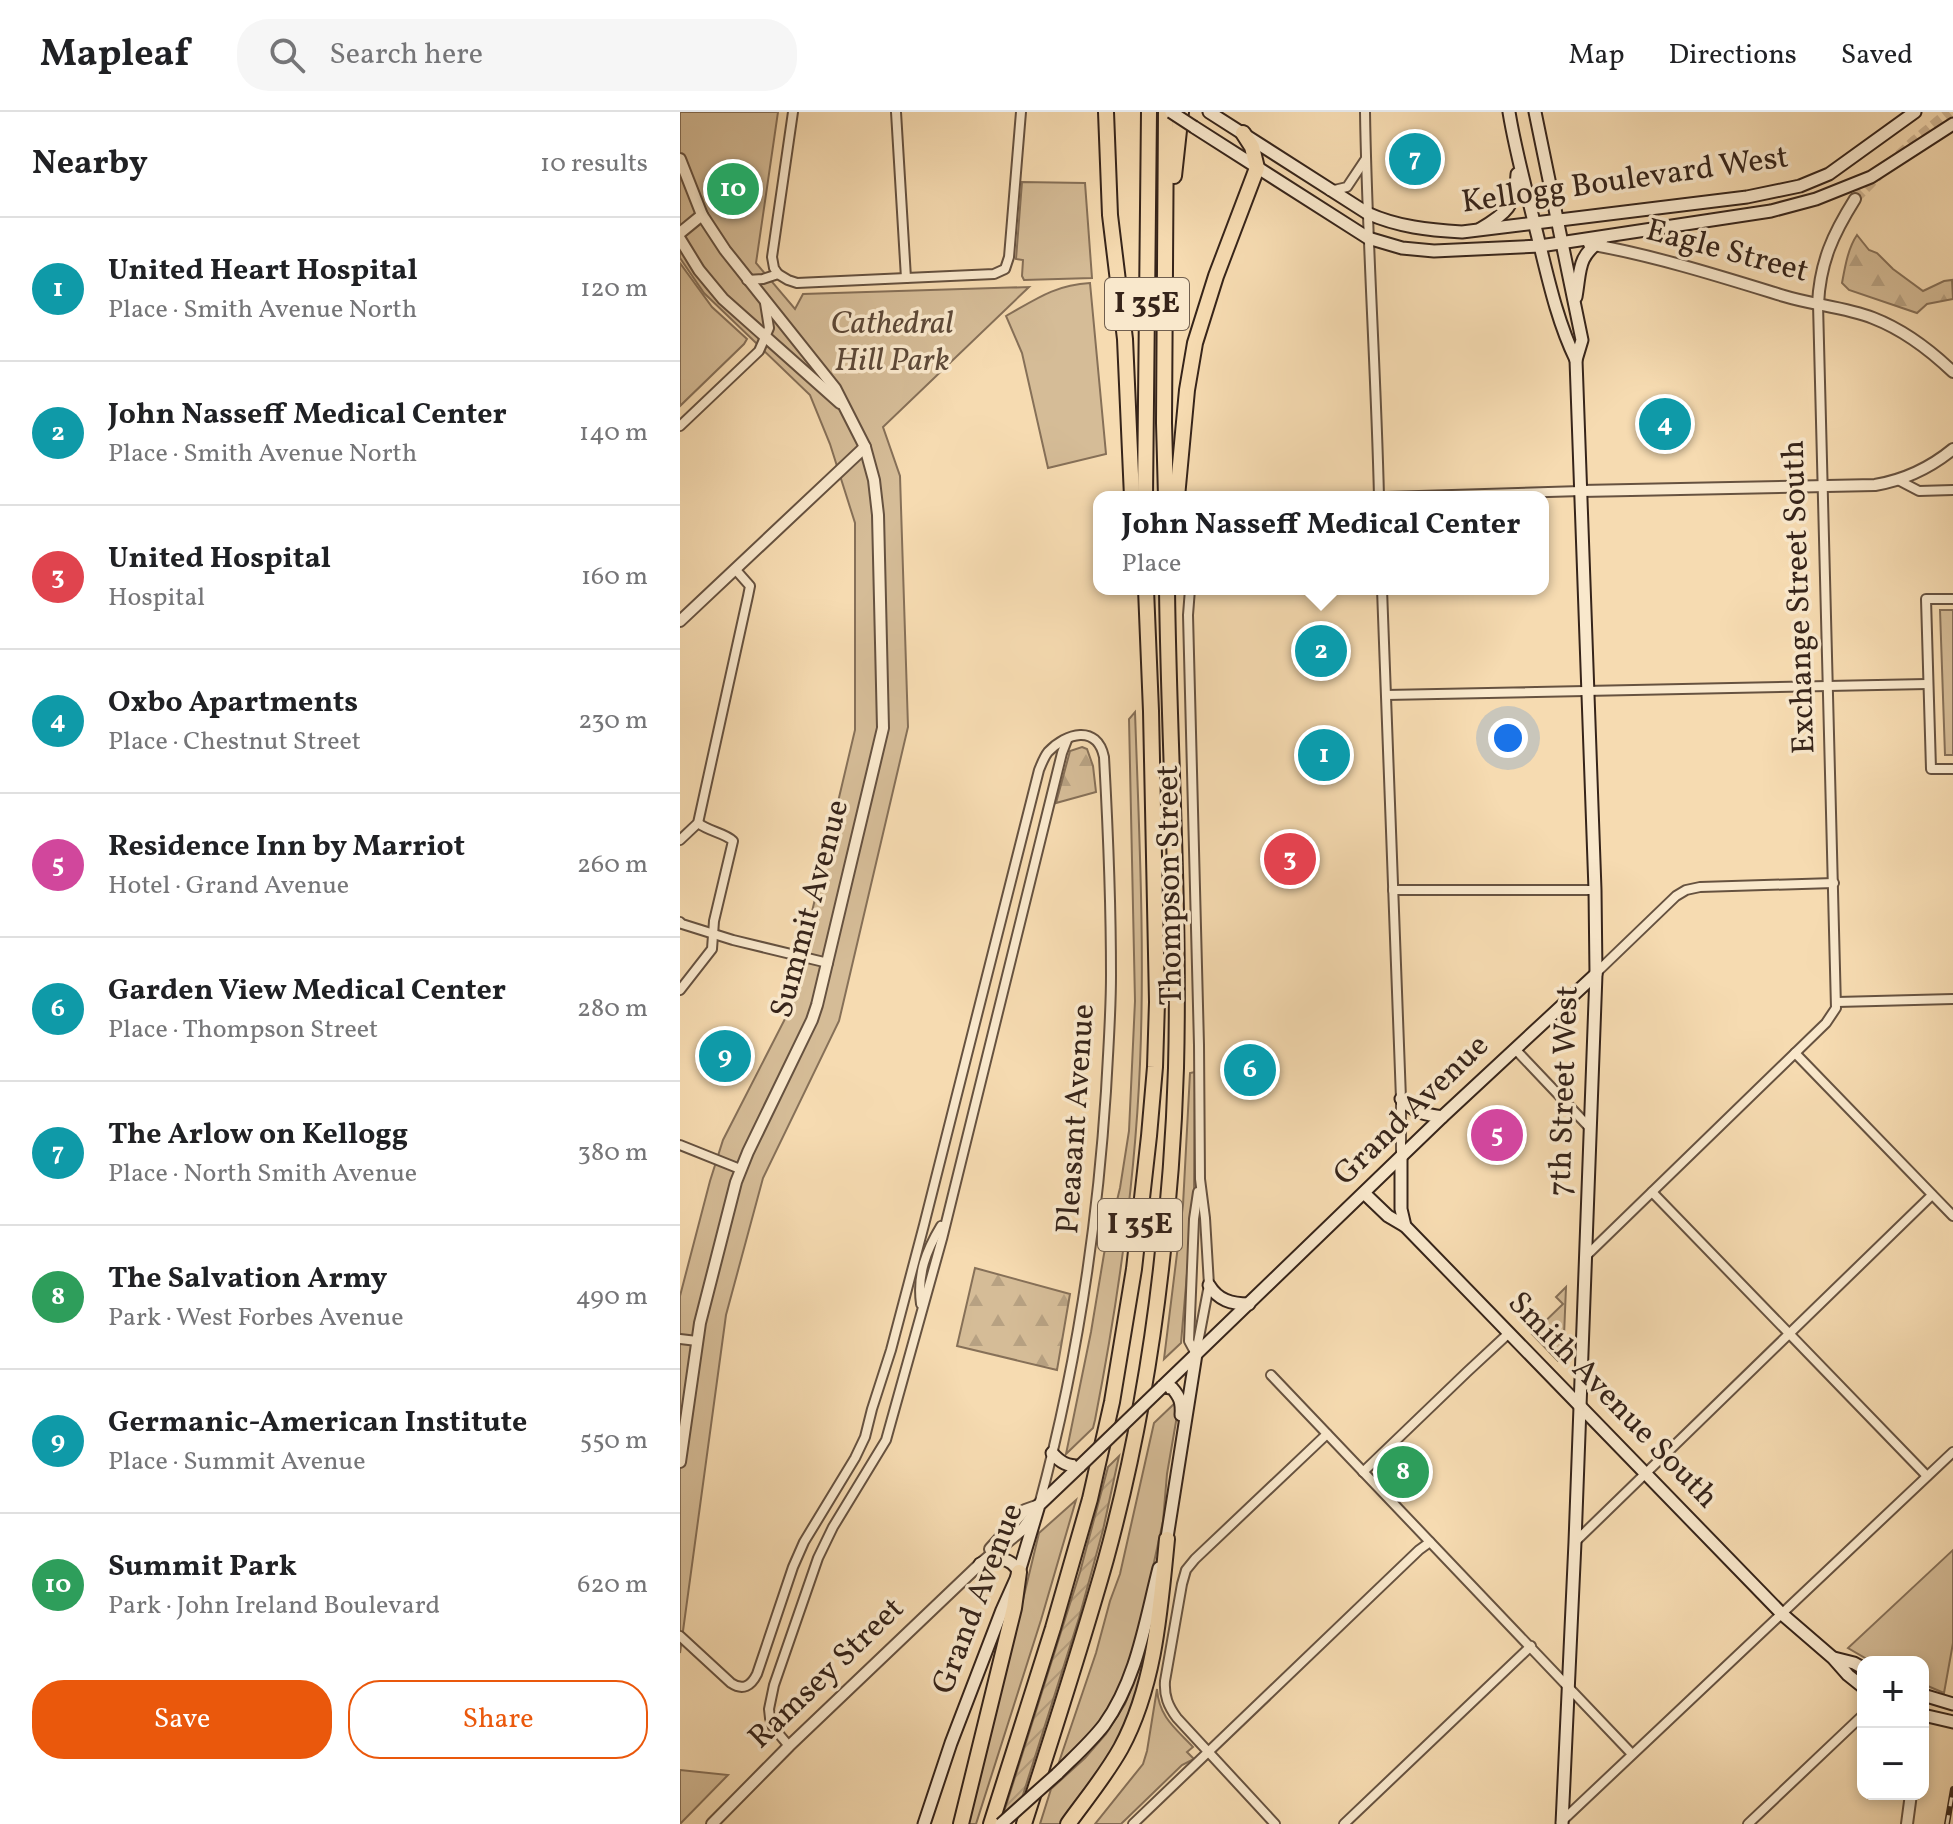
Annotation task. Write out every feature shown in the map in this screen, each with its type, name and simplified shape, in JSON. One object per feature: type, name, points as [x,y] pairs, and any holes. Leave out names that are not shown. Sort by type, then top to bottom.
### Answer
[{"type":"highway","points":[[1106,112],[1110,215],[1125,339],[1132,491]]},
{"type":"highway","name":"I 35E","points":[[1145,491],[1149,112]]},
{"type":"highway","name":"I 35E","points":[[1166,491],[1168,112]]},
{"type":"highway","points":[[1166,248],[1181,112]]},
{"type":"highway","points":[[1178,491],[1187,390],[1195,343],[1216,276],[1257,168],[1252,147],[1243,133]]},
{"type":"highway","name":"I 35E","points":[[991,1824],[1090,1499],[1112,1402],[1134,1269],[1155,1067],[1157,1002],[1151,711],[1145,595]]},
{"type":"highway","name":"I 35E","points":[[1024,1824],[1110,1544],[1142,1401],[1161,1271],[1176,1068],[1176,935],[1167,595]]},
{"type":"highway","points":[[1068,1824],[1119,1751],[1141,1701],[1161,1602],[1167,1539]]},
{"type":"highway","points":[[961,1824],[1014,1608],[1019,1572]]},
{"type":"main road","name":"Kellogg Boulevard West","points":[[1168,112],[1368,238],[1402,248],[1434,251],[1540,246],[1771,211],[1816,199],[1871,177],[1953,124]]},
{"type":"main road","name":"Kellogg Boulevard West","points":[[1209,112],[1367,213],[1423,230],[1462,232],[1747,197],[1800,186],[1829,174],[1915,112]]},
{"type":"main road","name":"7th Street West","points":[[1509,112],[1540,246],[1567,343],[1576,360]]},
{"type":"main road","name":"7th Street West","points":[[1535,112],[1582,340],[1576,360],[1595,890],[1596,974],[1575,1542],[1561,1823]]},
{"type":"main road","points":[[1476,231],[1494,221],[1511,205],[1517,188],[1518,160]]},
{"type":"main road","points":[[1575,305],[1583,257],[1606,237]]},
{"type":"main road","name":"Grand Avenue","points":[[924,1824],[951,1743],[1019,1572],[1039,1505],[1442,1117],[1596,974]]},
{"type":"main road","points":[[1401,1099],[1416,1112],[1442,1117]]},
{"type":"main road","points":[[1401,1157],[1401,1209],[1405,1226]]},
{"type":"main road","name":"Smith Avenue South","points":[[1364,1193],[1388,1216],[1405,1226],[1782,1614],[1857,1682]]},
{"type":"main road","points":[[1209,1285],[1226,1301],[1249,1304]]},
{"type":"main road","points":[[1001,1824],[1092,1740],[1122,1695],[1137,1658],[1167,1539],[1196,1354]]},
{"type":"main road","points":[[1162,1387],[1172,1388],[1182,1406],[1180,1452]]},
{"type":"main road","points":[[1052,1453],[1061,1462],[1080,1466]]},
{"type":"main road","points":[[980,1564],[1007,1559],[1019,1572]]},
{"type":"main road","name":"Smith Avenue South","points":[[1833,1658],[1857,1665]]},
{"type":"main road","points":[[1929,1697],[1949,1703]]},
{"type":"street","points":[[793,112],[772,263],[784,279],[797,283],[994,274],[1005,269],[1009,257],[1021,112]]},
{"type":"street","points":[[896,112],[906,278]]},
{"type":"street","points":[[1365,112],[1379,491]]},
{"type":"street","name":"Summit Avenue","points":[[680,159],[702,215],[747,280],[835,388],[865,447],[874,480],[878,515],[883,728],[812,1020],[740,1169],[704,1303],[680,1462]]},
{"type":"street","points":[[1330,191],[1347,187],[1366,159]]},
{"type":"street","name":"Exchange Street South","points":[[1837,1002],[1818,304],[1828,248],[1855,199]]},
{"type":"street","points":[[702,215],[680,236],[699,270],[723,299],[842,404]]},
{"type":"street","name":"Eagle Street","points":[[1575,241],[1669,260],[1800,301],[1871,317],[1906,333],[1953,372]]},
{"type":"street","points":[[747,280],[778,274]]},
{"type":"street","points":[[680,426],[753,357],[766,339],[769,328],[765,303]]},
{"type":"street","points":[[680,621],[865,447]]},
{"type":"street","points":[[1549,492],[1875,485],[1919,472],[1953,449]]},
{"type":"street","points":[[1898,480],[1919,491],[1953,490]]},
{"type":"street","points":[[680,840],[698,823],[750,586],[735,569]]},
{"type":"street","name":"Thompson Street","points":[[1190,595],[1200,1179],[1209,1285],[1196,1354]]},
{"type":"street","points":[[1382,595],[1401,1157]]},
{"type":"street","points":[[1953,599],[1926,599],[1931,769],[1953,769]]},
{"type":"street","points":[[1386,695],[1927,684]]},
{"type":"street","name":"Pleasant Avenue","points":[[1039,1505],[1074,1358],[1085,1294],[1109,1052],[1111,974],[1104,757],[1100,744],[1090,735],[1067,739]]},
{"type":"street","points":[[789,1746],[773,1727],[770,1718],[771,1699],[779,1670],[818,1558],[833,1527],[886,1440],[942,1239],[1067,739]]},
{"type":"street","points":[[680,1636],[720,1674],[739,1687],[745,1687],[754,1680],[804,1542],[865,1437],[918,1263],[1039,770],[1050,750],[1067,739]]},
{"type":"street","points":[[680,990],[712,949],[712,933],[733,841],[698,823]]},
{"type":"street","points":[[1596,974],[1676,896],[1686,890],[1834,883]]},
{"type":"street","points":[[1393,890],[1595,890]]},
{"type":"street","points":[[680,922],[828,963]]},
{"type":"street","points":[[1584,1258],[1831,1017],[1837,1002],[1953,999]]},
{"type":"street","points":[[1515,1049],[1589,1127]]},
{"type":"street","points":[[1795,1053],[1953,1216]]},
{"type":"street","points":[[680,1145],[740,1169]]},
{"type":"street","name":"Thompson Street","points":[[1196,1354],[1189,1341],[1194,1219],[1200,1179]]},
{"type":"street","points":[[1652,1192],[1927,1476]]},
{"type":"street","points":[[1575,1542],[1932,1195]]},
{"type":"street","points":[[921,1309],[918,1263],[945,1220]]},
{"type":"street","points":[[1363,1472],[1509,1333]]},
{"type":"street","points":[[680,1339],[697,1341]]},
{"type":"street","points":[[1271,1375],[1632,1754]]},
{"type":"street","points":[[1275,1824],[1177,1718],[1164,1692],[1186,1570],[1327,1434]]},
{"type":"street","points":[[1561,1823],[1953,1452]]},
{"type":"street","name":"Ramsey Street","points":[[712,1824],[980,1564],[1022,1530],[1039,1505]]},
{"type":"street","points":[[1133,1824],[1430,1542]]},
{"type":"street","points":[[1344,1824],[1531,1646]]},
{"type":"street","points":[[1748,1824],[1857,1721]]},
{"type":"street","points":[[1907,1824],[1910,1800]]},
{"type":"green space","name":"Cathedral Hill Park","points":[[680,112],[778,112],[756,263],[795,309],[803,294],[1029,287],[883,427],[900,476],[908,727],[839,1021],[763,1178],[726,1315],[680,1653],[680,1296],[723,1140],[788,1013],[855,730],[855,523],[830,444],[810,395],[704,293],[680,258]]},
{"type":"green space","points":[[1022,182],[1085,183],[1092,278],[1024,280],[1023,260],[1016,259]]},
{"type":"green space","points":[[1857,235],[1869,250],[1877,253],[1923,291],[1952,280],[1953,299],[1927,304],[1917,313],[1849,290],[1842,283],[1849,252]]},
{"type":"green space","points":[[680,263],[712,307],[747,339],[680,406]]},
{"type":"green space","points":[[1090,283],[1106,454],[1048,468],[1022,353],[1006,316],[1056,290]]},
{"type":"green space","points":[[1940,610],[1953,610],[1953,755],[1945,755]]},
{"type":"green space","points":[[1135,712],[1142,976],[1140,1064],[1130,1198],[1093,1428],[1066,1454],[1129,1131],[1135,1001],[1129,719]]},
{"type":"green space","points":[[1082,747],[1087,749],[1093,766],[1096,792],[1056,803],[1070,751]]},
{"type":"green space","points":[[1195,1072],[1194,1193],[1181,1343],[1164,1359],[1183,1205],[1190,1073]]},
{"type":"green space","points":[[975,1268],[1070,1294],[1057,1370],[957,1346]]},
{"type":"green space","points":[[1566,1287],[1563,1361],[1558,1361],[1532,1334],[1563,1304],[1556,1297]]},
{"type":"green space","points":[[1176,1402],[1178,1410],[1163,1521],[1134,1654],[1121,1688],[1104,1717],[1058,1765],[1120,1574],[1154,1423]]},
{"type":"green space","points":[[1407,1452],[1421,1466],[1401,1486],[1391,1476],[1391,1468]]},
{"type":"green space","points":[[1119,1456],[1079,1618],[1022,1798],[1003,1815],[1080,1572],[1108,1467]]},
{"type":"green space","points":[[1076,1500],[976,1824],[967,1824],[1039,1533]]},
{"type":"green space","points":[[1953,1550],[1953,1643],[1944,1693],[1929,1687],[1929,1656],[1862,1656],[1848,1648]]},
{"type":"green space","points":[[1142,1661],[1146,1662],[1124,1733],[1063,1824],[1040,1824],[1051,1789],[1106,1734],[1125,1704]]},
{"type":"green space","points":[[1157,1689],[1165,1715],[1193,1747],[1187,1752],[1194,1759],[1182,1765],[1121,1824],[1095,1824],[1143,1764]]},
{"type":"green space","points":[[680,1770],[728,1775],[680,1824]]},
{"type":"tunnel","points":[[1899,155],[1949,112]]},
{"type":"tunnel","points":[[1855,199],[1879,175]]},
{"type":"railway","points":[[1947,1824],[1953,1789]]},
{"type":"place","name":"The Arlow on Kellogg","points":[[1415,159]]},
{"type":"place","name":"Summit Park","points":[[733,189]]},
{"type":"place","name":"Oxbo Apartments","points":[[1665,424]]},
{"type":"place","name":"John Nasseff Medical Center","points":[[1321,651]]},
{"type":"place","name":"United Heart Hospital","points":[[1324,755]]},
{"type":"place","name":"United Hospital","points":[[1290,859]]},
{"type":"place","name":"Germanic-American Institute","points":[[725,1056]]},
{"type":"place","name":"Garden View Medical Center","points":[[1250,1070]]},
{"type":"place","name":"Residence Inn by Marriot","points":[[1497,1135]]},
{"type":"place","name":"The Salvation Army","points":[[1403,1472]]}]
